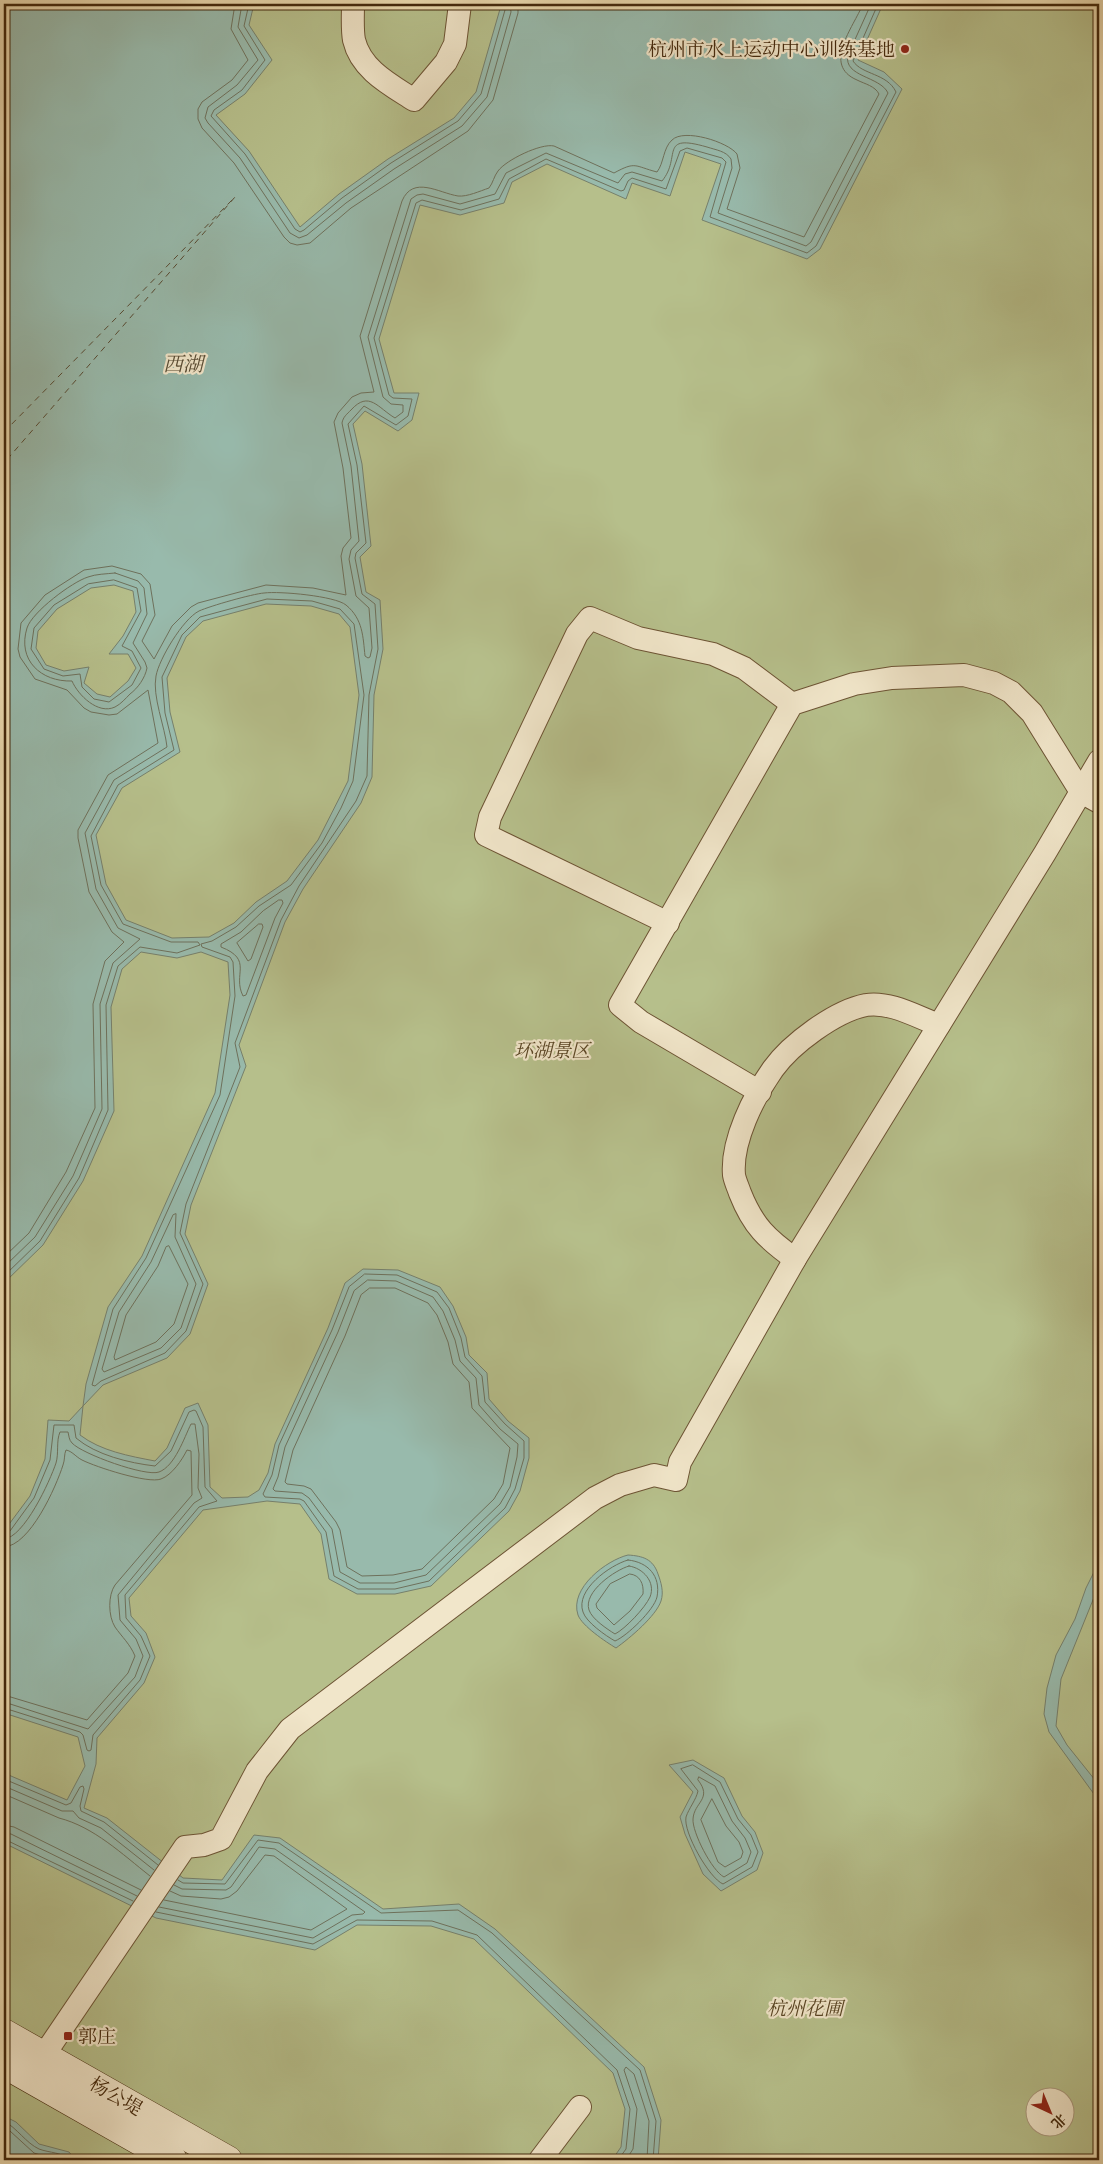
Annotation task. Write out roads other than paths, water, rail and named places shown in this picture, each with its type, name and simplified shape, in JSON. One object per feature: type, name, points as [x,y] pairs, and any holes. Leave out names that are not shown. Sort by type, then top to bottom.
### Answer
[{"type":"main road","name":"杨公堤","points":[[4,2033],[228,2160]]},
{"type":"main road","name":"杨公堤","points":[[4,2064],[172,2160]]},
{"type":"street","points":[[353,4],[354,40],[362,56],[374,73],[414,100],[446,62],[455,44],[460,4]]},
{"type":"street","points":[[668,923],[486,835],[490,817],[578,634],[590,618],[638,638],[713,654],[744,668],[792,704]]},
{"type":"street","points":[[760,1092],[641,1022],[620,1005],[792,704],[854,684],[892,678],[964,675],[994,683],[1011,692],[1032,713],[1090,797]]},
{"type":"street","points":[[44,2055],[185,1846],[204,1845],[220,1839],[257,1771],[290,1730],[578,1510],[620,1485],[654,1476],[676,1480],[680,1462],[795,1259],[939,1025],[1090,797],[1099,761]]},
{"type":"street","points":[[795,1259],[772,1242],[757,1227],[743,1200],[734,1176],[737,1147],[749,1109],[774,1068],[807,1034],[842,1013],[867,1005],[893,1007],[939,1025]]},
{"type":"street","points":[[540,2160],[580,2107]]},
{"type":"water","name":"西湖","points":[[4,4],[254,4],[249,25],[272,60],[245,94],[216,115],[249,151],[300,227],[339,194],[388,159],[454,118],[476,92],[500,9],[497,4],[883,4],[858,60],[884,72],[902,89],[820,249],[807,259],[702,220],[721,164],[685,152],[670,196],[632,183],[626,199],[547,164],[512,182],[504,203],[460,215],[420,205],[379,339],[394,393],[419,393],[412,420],[398,431],[365,411],[353,424],[362,464],[371,546],[360,557],[366,592],[380,600],[383,649],[374,695],[372,777],[361,803],[303,889],[285,922],[239,1045],[246,1066],[191,1205],[185,1234],[208,1284],[190,1334],[167,1358],[103,1385],[83,1406],[86,1384],[108,1307],[142,1256],[215,1093],[230,995],[228,962],[201,952],[177,958],[141,952],[122,969],[111,1007],[114,1111],[83,1181],[43,1245],[4,1283]],"holes":[[[114,585],[133,591],[136,612],[123,636],[109,654],[128,654],[136,668],[128,681],[110,697],[97,694],[84,683],[89,667],[64,671],[46,665],[36,648],[38,631],[57,609],[91,588]],[[266,604],[311,606],[339,614],[350,627],[359,695],[348,781],[318,840],[287,881],[256,902],[234,923],[209,937],[172,938],[126,920],[106,884],[96,835],[122,788],[180,752],[170,712],[167,678],[186,637],[203,621]]]},
{"type":"water","points":[[363,1269],[398,1270],[440,1287],[453,1306],[466,1337],[469,1355],[487,1373],[489,1399],[508,1421],[529,1438],[529,1458],[520,1491],[509,1511],[431,1586],[395,1594],[357,1594],[329,1579],[321,1534],[300,1504],[267,1501],[203,1510],[129,1598],[131,1616],[146,1633],[155,1657],[144,1683],[97,1738],[96,1764],[84,1808],[107,1818],[183,1878],[222,1880],[254,1835],[280,1838],[383,1909],[459,1904],[495,1929],[644,2067],[661,2120],[658,2160],[612,2160],[621,2147],[625,2109],[613,2073],[474,1939],[431,1926],[357,1925],[315,1950],[156,1918],[4,1843],[4,1773],[67,1800],[85,1766],[78,1737],[4,1713],[4,1531],[30,1496],[45,1459],[48,1420],[69,1421],[83,1406],[80,1435],[106,1449],[155,1461],[167,1448],[185,1408],[198,1403],[208,1425],[210,1487],[222,1498],[248,1497],[259,1490],[268,1473],[275,1444],[328,1328],[345,1283]]},
{"type":"water","points":[[628,1555],[643,1557],[653,1565],[661,1584],[662,1598],[648,1620],[616,1648],[584,1624],[578,1615],[577,1605],[584,1585],[592,1577],[610,1563]]},
{"type":"water","points":[[1099,1562],[1099,1585],[1061,1679],[1056,1726],[1067,1745],[1099,1785],[1099,1801],[1049,1732],[1044,1714],[1047,1688],[1056,1655],[1075,1619],[1086,1588]]},
{"type":"water","points":[[693,1760],[724,1778],[742,1816],[755,1832],[763,1853],[757,1870],[721,1891],[703,1874],[685,1834],[680,1817],[693,1792],[669,1765]]},
{"type":"water","points":[[4,2116],[16,2122],[39,2144],[69,2152],[76,2160],[4,2160]]},
{"type":"place","name":"杭州市水上运动中心训练基地","points":[[905,49]]},
{"type":"place","name":"郭庄","points":[[68,2036]]},
{"type":"park label","name":"环湖景区","points":[[552,1050]]},
{"type":"park label","name":"杭州花圃","points":[[805,2008]]}]
